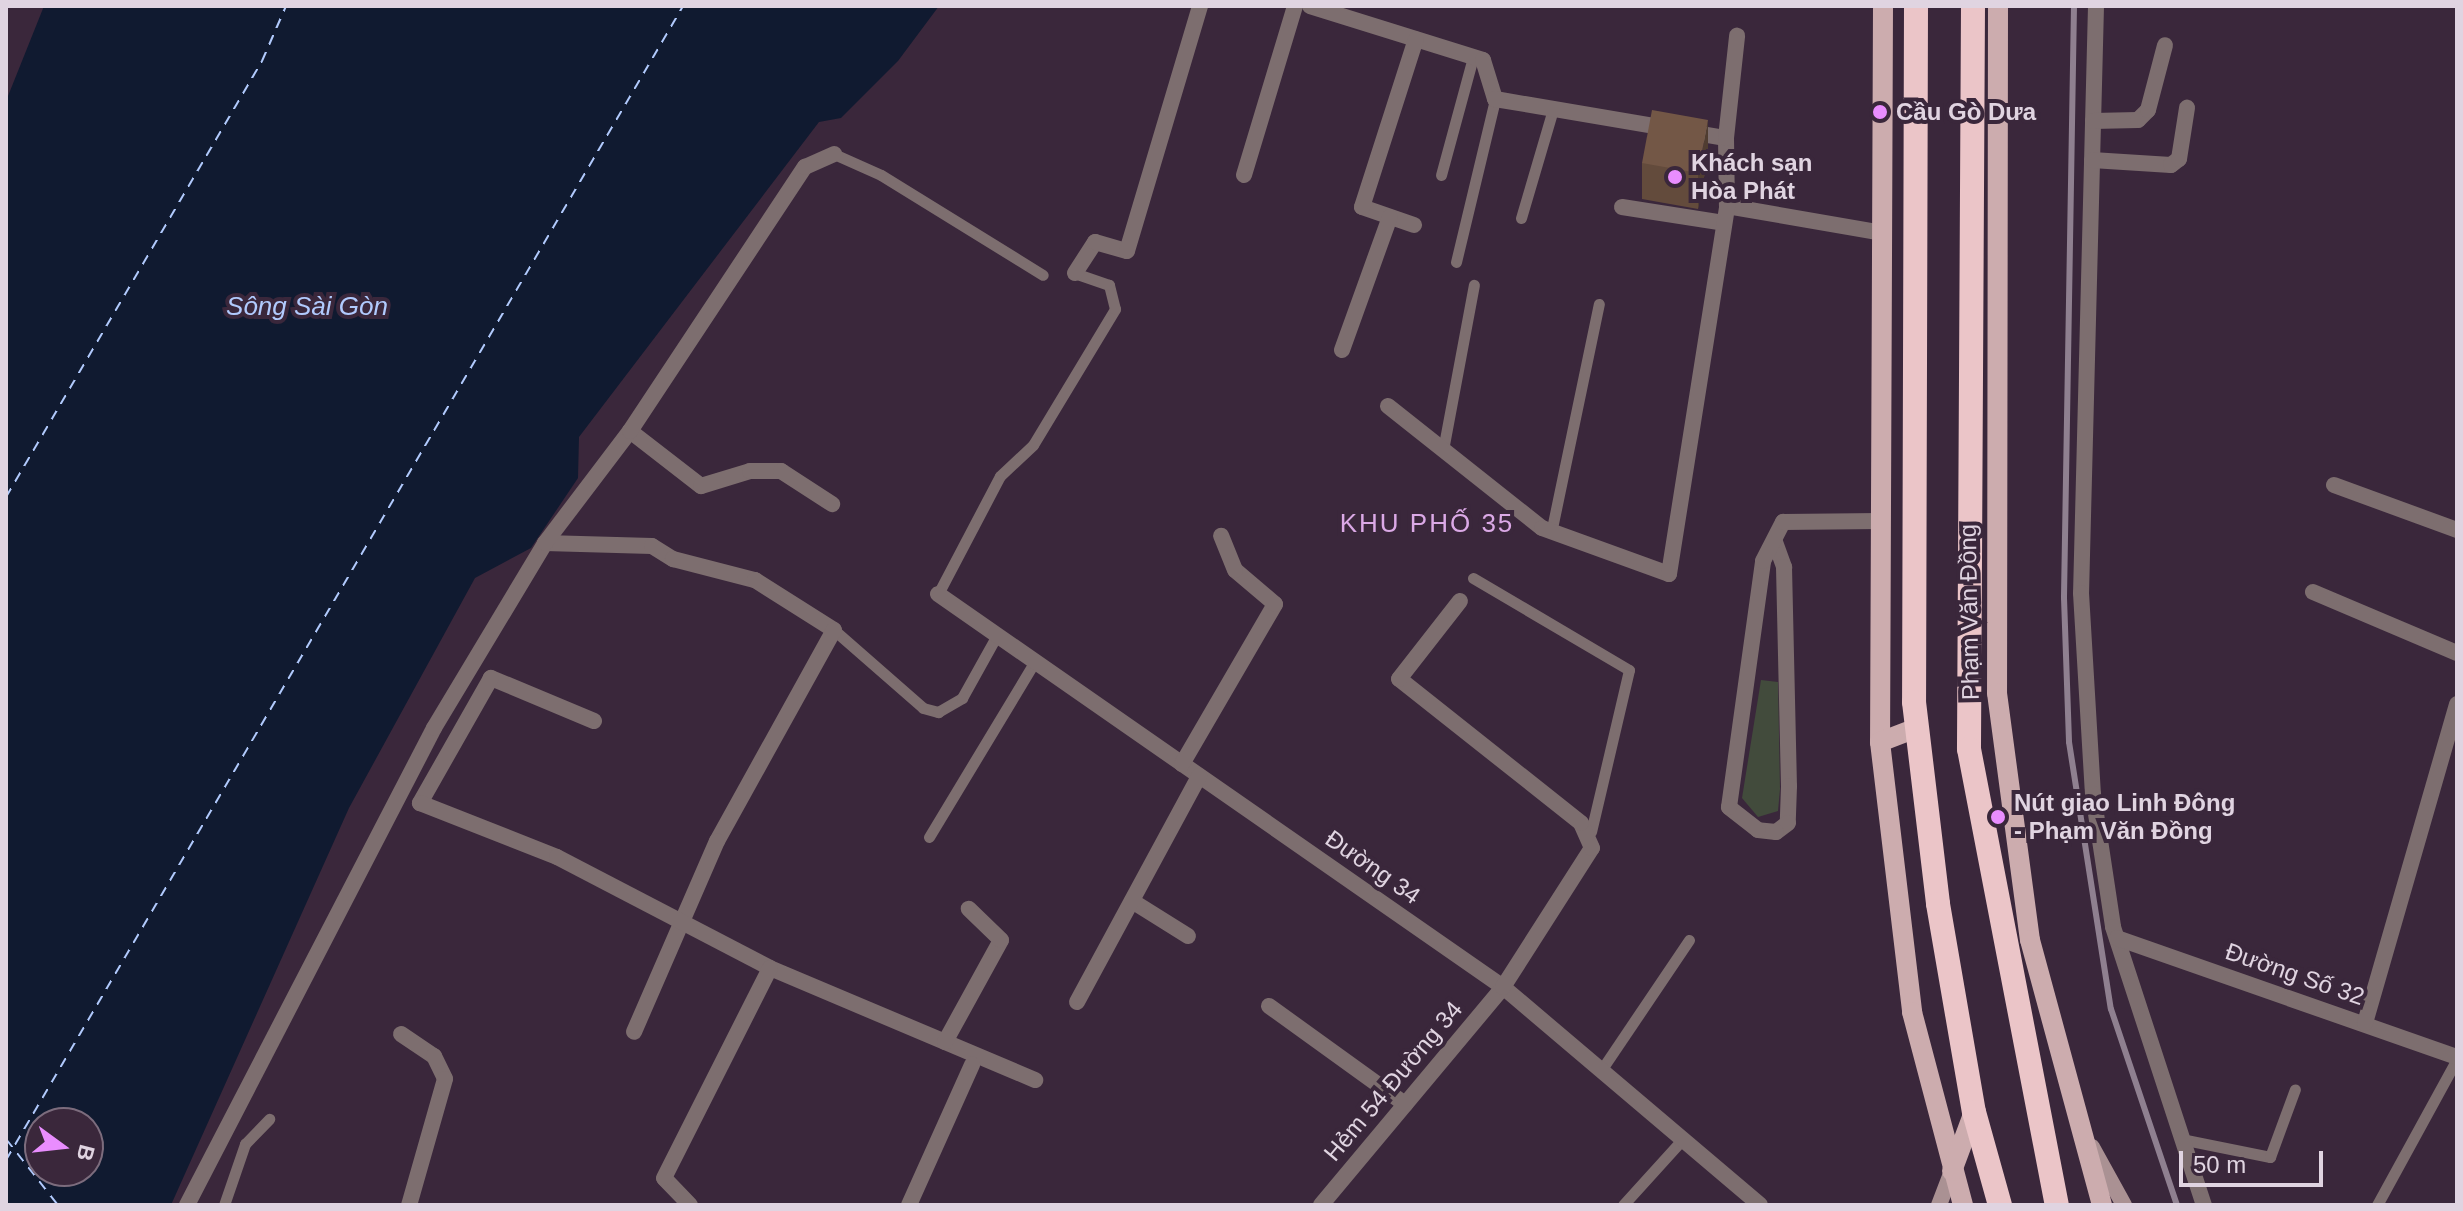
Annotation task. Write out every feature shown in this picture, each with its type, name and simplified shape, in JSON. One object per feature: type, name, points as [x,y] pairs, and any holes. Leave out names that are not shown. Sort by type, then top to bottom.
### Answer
[{"type":"highway","points":[[1916,6],[1909,515],[1916,728],[1925,828],[1974,1112],[2000,1205]]},
{"type":"highway","name":"Phạm Văn Đồng","points":[[1973,6],[1969,749],[2057,1205]]},
{"type":"main road","points":[[1883,6],[1878,232],[1880,742],[1904,970],[1963,1205]]},
{"type":"main road","name":"Phạm Văn Đồng","points":[[1998,6],[1997,693],[2030,940],[2079,1125],[2106,1204]]},
{"type":"main road","points":[[1880,742],[1916,728]]},
{"type":"main road","points":[[1939,1205],[1974,1112]]},
{"type":"street","points":[[1075,273],[1095,242],[1127,251],[1200,6]]},
{"type":"street","points":[[1244,175],[1295,6]]},
{"type":"street","points":[[1310,6],[1483,60],[1495,99],[1726,138]]},
{"type":"street","points":[[2096,6],[2081,593],[2093,794],[2117,938],[2204,1205]]},
{"type":"street","points":[[1388,406],[1551,533],[1669,574],[1727,206],[1726,138],[1737,36]]},
{"type":"street","points":[[1414,225],[1362,207],[1416,39]]},
{"type":"street","points":[[2093,121],[2138,120],[2148,110],[2165,45]]},
{"type":"street","points":[[2092,160],[2171,165],[2179,159],[2187,108]]},
{"type":"street","points":[[187,1205],[434,728],[545,543],[630,431],[805,167],[834,154]]},
{"type":"street","points":[[1727,206],[1878,232]]},
{"type":"street","points":[[1622,207],[1724,223]]},
{"type":"street","points":[[1342,350],[1390,217]]},
{"type":"street","points":[[630,431],[701,486],[750,471],[781,471],[832,504]]},
{"type":"street","points":[[2334,485],[2457,530]]},
{"type":"street","points":[[1775,542],[1784,567],[1789,786],[1788,823],[1776,832],[1758,830],[1729,807],[1763,561],[1783,522],[1801,517],[1880,521]]},
{"type":"street","points":[[1182,764],[1275,604],[1235,570],[1221,536]]},
{"type":"street","points":[[545,543],[652,546],[673,559],[755,580],[834,630],[682,919],[634,1032]]},
{"type":"street","points":[[2313,592],[2457,653]]},
{"type":"street","name":"Đường 34","points":[[938,594],[1503,987],[1604,1066],[1681,1141],[1760,1205]]},
{"type":"street","points":[[1460,601],[1399,679],[1591,832]]},
{"type":"street","points":[[594,721],[491,678],[420,803],[557,857],[682,919],[770,968],[1035,1080]]},
{"type":"street","points":[[2365,1023],[2457,704]]},
{"type":"street","points":[[1077,1002],[1199,776]]},
{"type":"street","name":"Hẻm 54 Đường 34","points":[[1321,1205],[1503,987],[1592,848],[1591,832]]},
{"type":"street","points":[[1132,901],[1188,936]]},
{"type":"street","points":[[945,1042],[1001,940],[969,909]]},
{"type":"street","name":"Đường Số 32","points":[[2117,938],[2457,1058]]},
{"type":"street","points":[[690,1205],[664,1178],[770,968]]},
{"type":"street","points":[[1269,1006],[1405,1104]]},
{"type":"street","points":[[401,1034],[434,1056],[445,1079],[409,1205]]},
{"type":"street","points":[[909,1205],[972,1065]]},
{"type":"lane","points":[[1441,175],[1473,57]]},
{"type":"lane","points":[[1456,262],[1495,99]]},
{"type":"lane","points":[[1521,218],[1553,109]]},
{"type":"lane","points":[[834,154],[881,175],[1043,275]]},
{"type":"lane","points":[[938,594],[1000,476],[1033,445],[1115,309],[1109,285],[1075,273]]},
{"type":"lane","points":[[1443,450],[1474,285]]},
{"type":"lane","points":[[1551,533],[1599,304]]},
{"type":"lane","points":[[1473,578],[1629,670],[1591,832]]},
{"type":"lane","points":[[834,630],[923,708],[938,712],[962,698],[997,635]]},
{"type":"lane","points":[[929,837],[1035,661]]},
{"type":"lane","points":[[1604,1066],[1689,940]]},
{"type":"lane","points":[[2377,1205],[2457,1058]]},
{"type":"lane","points":[[2181,1139],[2270,1157],[2295,1089]]},
{"type":"lane","points":[[224,1205],[245,1144],[269,1119]]},
{"type":"lane","points":[[1623,1205],[1681,1141]]},
{"type":"green space","points":[[1761,680],[1778,682],[1780,789],[1778,811],[1758,817],[1742,798]]},
{"type":"water","name":"Sông Sài Gòn","points":[[44,6],[939,6],[898,61],[841,118],[819,122],[579,437],[578,478],[531,548],[475,578],[349,808],[171,1205],[6,1205],[6,101]]},
{"type":"building","points":[[1652,110],[1708,120],[1698,173],[1642,163]]},
{"type":"ferry route","points":[[6,497],[262,61],[286,6]]},
{"type":"ferry route","points":[[6,1160],[683,6]]},
{"type":"ferry route","points":[[6,1139],[58,1205]]},
{"type":"railway","points":[[2074,6],[2064,598],[2069,742],[2111,1009],[2177,1205]]},
{"type":"place","name":"Cầu Gò Dưa","points":[[1880,112]]},
{"type":"place","name":"Khách sạn Hòa Phát","points":[[1675,177]]},
{"type":"place","name":"Nút giao Linh Đông - Phạm Văn Đồng","points":[[1998,817]]},
{"type":"district","name":"KHU PHỐ 35","points":[[1427,524]]}]
